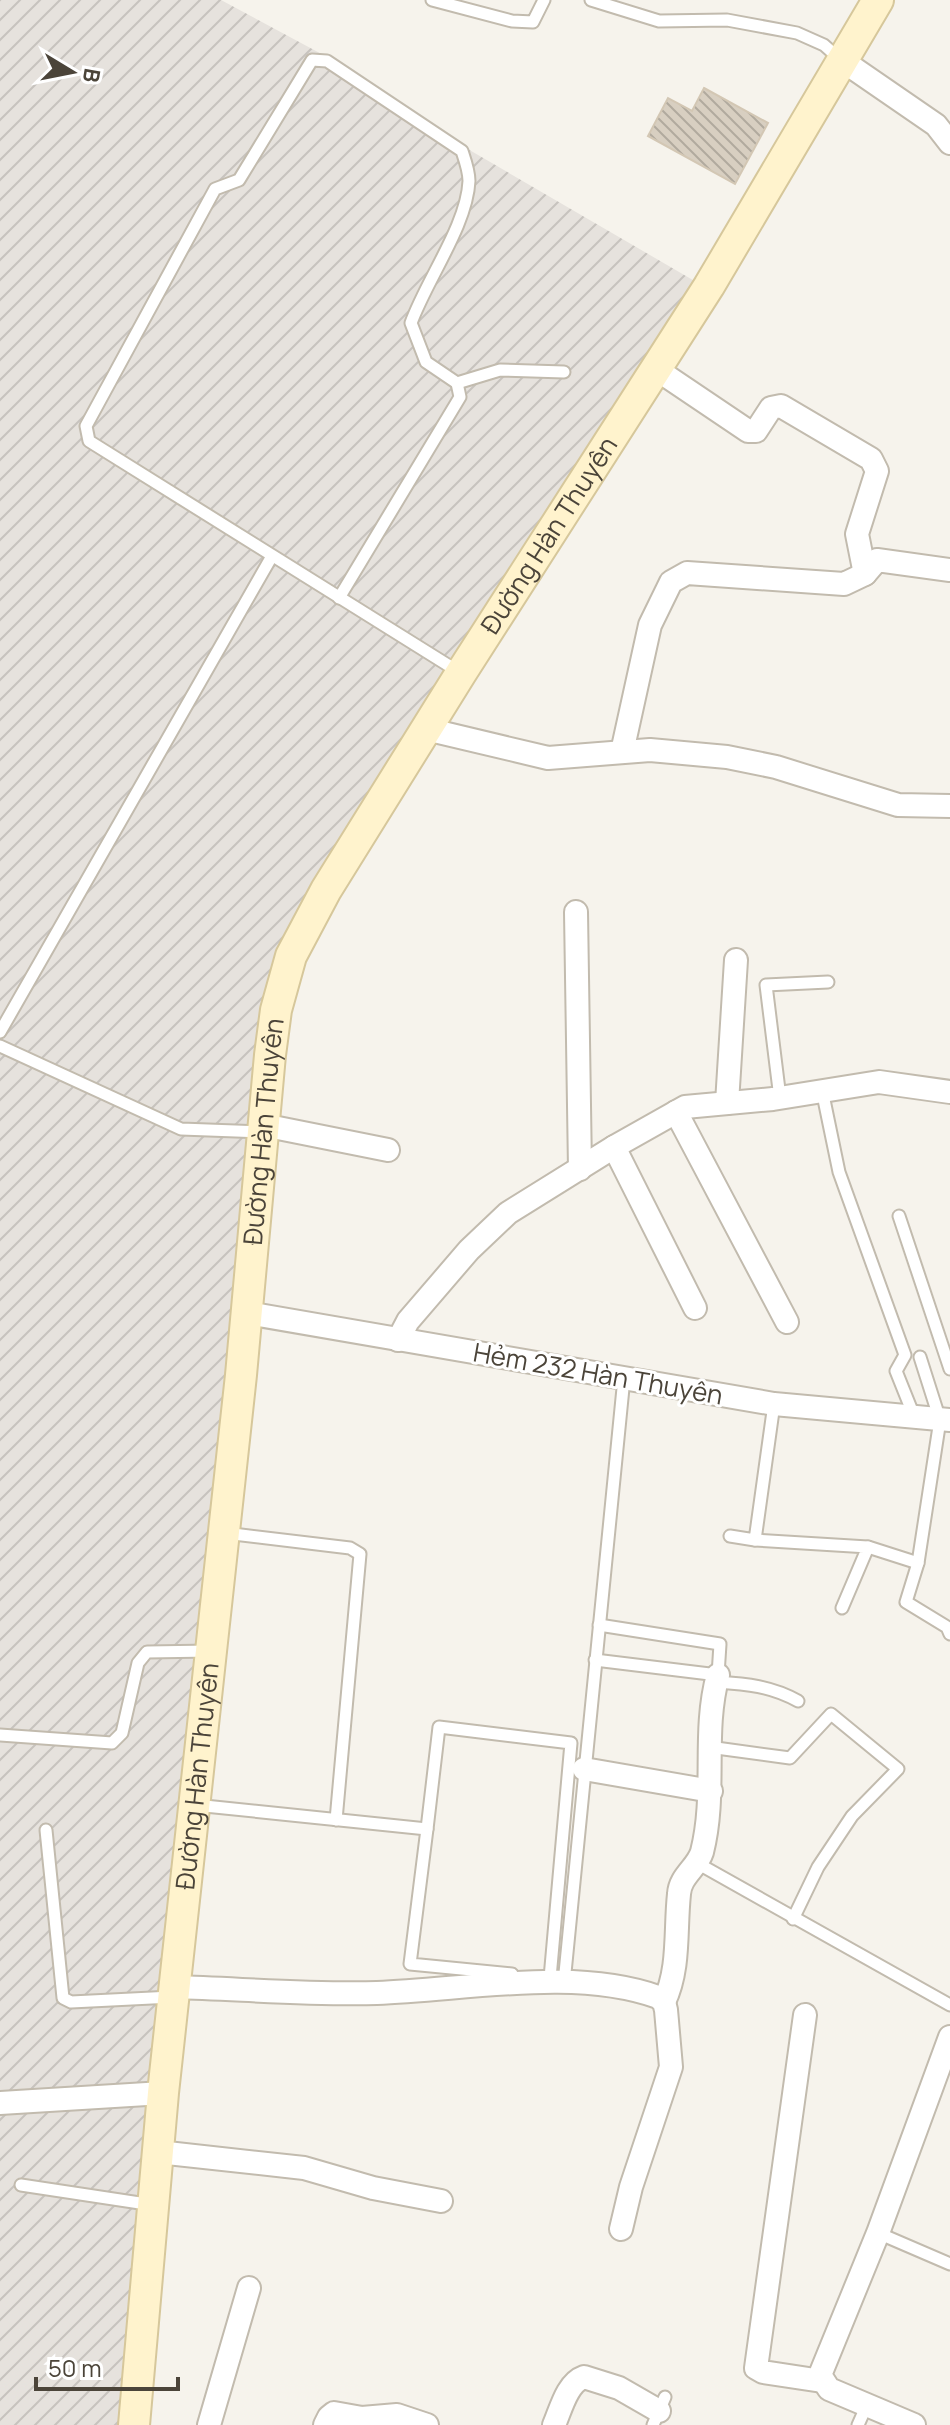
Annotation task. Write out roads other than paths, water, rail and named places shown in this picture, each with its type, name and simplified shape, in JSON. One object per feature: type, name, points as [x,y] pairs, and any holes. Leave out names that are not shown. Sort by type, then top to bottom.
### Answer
[{"type":"street","name":"Đường Hàn Thuyên","points":[[134,2425],[163,2093],[247,1313],[263,1129],[276,1010],[291,956],[326,890],[426,729],[709,286],[878,0]]},
{"type":"street","points":[[843,61],[945,128]]},
{"type":"street","points":[[656,369],[748,431],[756,431],[771,408],[781,406],[871,459],[877,471],[857,534],[865,574]]},
{"type":"street","points":[[622,752],[650,625],[671,582],[687,573],[844,584],[865,574],[877,560],[950,570]]},
{"type":"street","points":[[426,729],[548,758],[650,750],[727,757],[776,767],[898,805],[950,806]]},
{"type":"street","points":[[576,912],[580,1169]]},
{"type":"street","points":[[727,1103],[736,960]]},
{"type":"street","points":[[398,1340],[408,1321],[428,1297],[469,1250],[508,1213],[685,1107],[780,1098],[879,1082],[950,1092]]},
{"type":"street","points":[[676,1112],[787,1322]]},
{"type":"street","points":[[263,1129],[388,1150]]},
{"type":"street","points":[[614,1147],[695,1308]]},
{"type":"street","name":"Hẻm 232 Hàn Thuyên","points":[[247,1313],[774,1404],[945,1420]]},
{"type":"street","points":[[621,2229],[631,2187],[671,2067],[664,2002],[670,1988],[678,1940],[679,1891],[683,1879],[697,1863],[701,1853],[711,1791],[709,1747],[717,1678]]},
{"type":"street","points":[[584,1769],[711,1791]]},
{"type":"street","points":[[174,1992],[375,1993],[604,1983],[658,1997],[664,2002]]},
{"type":"street","points":[[805,2015],[756,2368],[763,2372],[822,2381]]},
{"type":"street","points":[[914,2425],[862,2416],[829,2389],[820,2375],[878,2233],[950,2037]]},
{"type":"street","points":[[0,2103],[163,2093]]},
{"type":"street","points":[[158,2152],[304,2168],[373,2188],[441,2201]]},
{"type":"street","points":[[209,2425],[249,2288]]},
{"type":"street","points":[[554,2425],[573,2384],[584,2377],[619,2388],[659,2411]]},
{"type":"street","points":[[325,2425],[334,2413],[362,2418],[397,2415],[427,2425]]},
{"type":"lane","points":[[432,0],[512,21],[533,22],[544,0]]},
{"type":"lane","points":[[591,0],[659,21],[727,20],[797,33],[824,45],[843,61]]},
{"type":"lane","points":[[339,598],[460,397],[457,383],[426,362],[411,323],[421,296],[466,208],[469,177],[462,151],[327,61],[312,60],[239,180],[215,189],[86,426],[89,441],[339,598],[461,673]]},
{"type":"lane","points":[[457,383],[500,370],[564,372]]},
{"type":"lane","points":[[0,1032],[272,556]]},
{"type":"lane","points":[[780,1098],[766,985],[828,982]]},
{"type":"lane","points":[[0,1046],[181,1129],[263,1129]]},
{"type":"lane","points":[[822,1090],[839,1172],[905,1355],[896,1371],[914,1417]]},
{"type":"lane","points":[[899,1216],[950,1369]]},
{"type":"lane","points":[[920,1357],[945,1420],[918,1563],[906,1602],[947,1627],[950,1634]]},
{"type":"lane","points":[[564,1983],[624,1378]]},
{"type":"lane","points":[[755,1540],[774,1404]]},
{"type":"lane","points":[[224,1533],[350,1548],[360,1554],[336,1820]]},
{"type":"lane","points":[[730,1536],[868,1547],[918,1563]]},
{"type":"lane","points":[[842,1608],[868,1547]]},
{"type":"lane","points":[[599,1625],[720,1644],[717,1678]]},
{"type":"lane","points":[[0,1735],[112,1743],[122,1733],[142,1655],[147,1652],[211,1651]]},
{"type":"lane","points":[[595,1660],[758,1684],[798,1701]]},
{"type":"lane","points":[[709,1747],[790,1758],[831,1714],[898,1769],[852,1816],[818,1867],[793,1919]]},
{"type":"lane","points":[[439,1727],[571,1743],[550,1978],[410,1964],[427,1829],[439,1727]]},
{"type":"lane","points":[[195,1805],[427,1829]]},
{"type":"lane","points":[[46,1830],[63,1998],[71,2002],[174,1992]]},
{"type":"lane","points":[[697,1863],[950,2005]]},
{"type":"lane","points":[[21,2185],[153,2205]]},
{"type":"lane","points":[[878,2233],[950,2264]]}]
